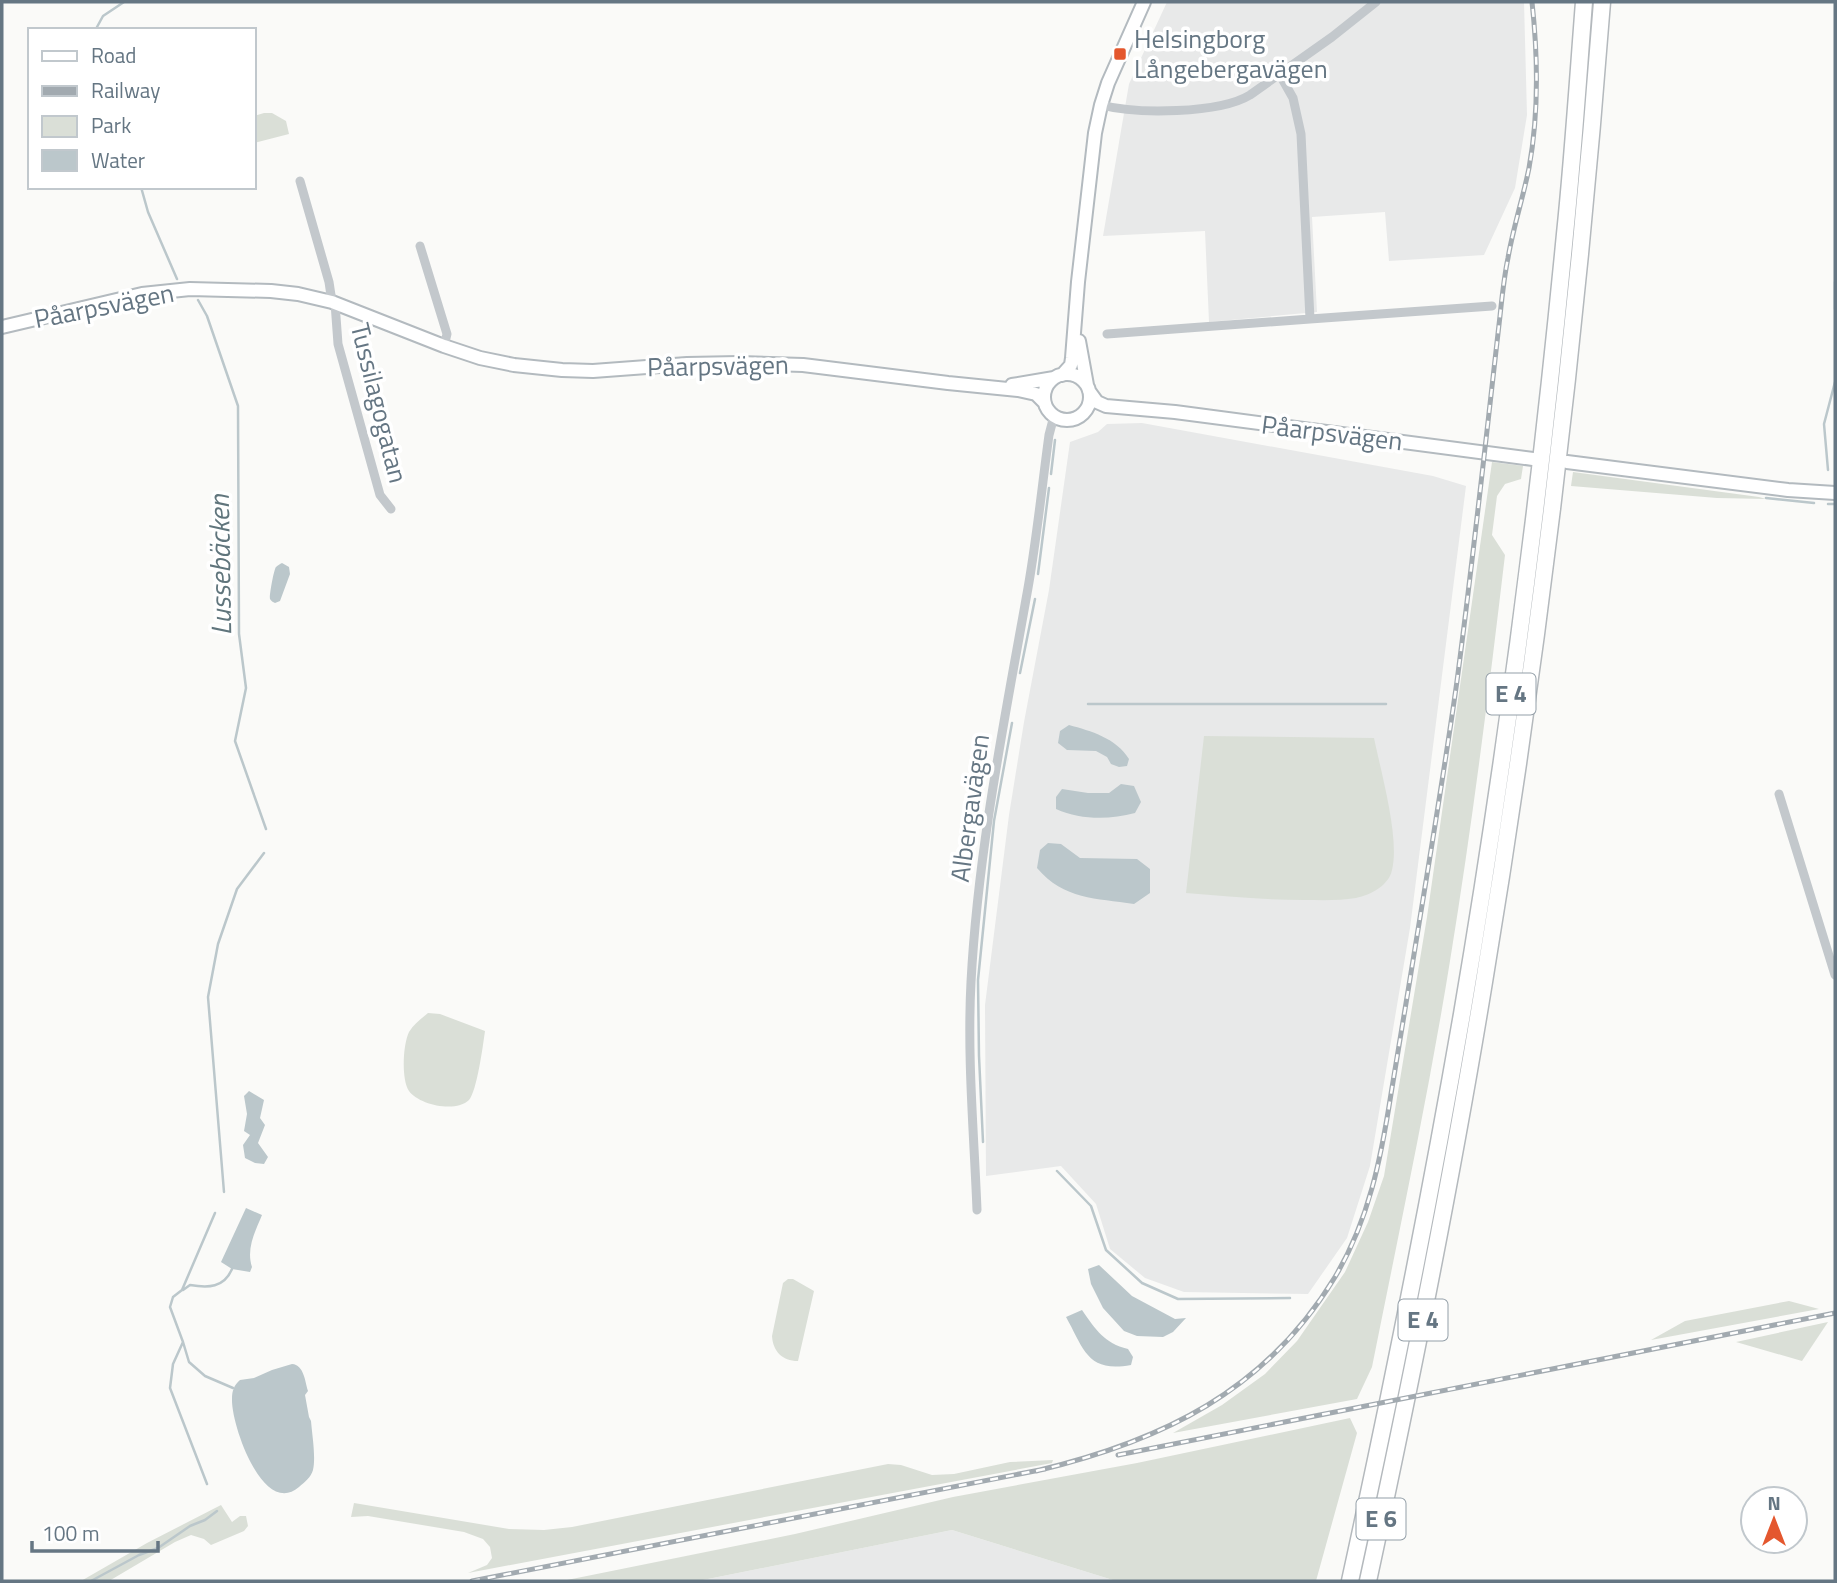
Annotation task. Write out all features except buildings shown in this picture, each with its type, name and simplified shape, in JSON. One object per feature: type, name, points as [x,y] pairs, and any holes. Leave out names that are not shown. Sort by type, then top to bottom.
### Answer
[{"type":"highway","name":"E 4","points":[[1341,1581],[1368,1500],[1428,1205],[1458,1036],[1508,714],[1556,326],[1584,2]]},
{"type":"highway","name":"E 4","points":[[1378,1581],[1395,1457],[1465,1096],[1527,702],[1572,341],[1602,2]]},
{"type":"highway","name":"E 6","points":[[1368,1581],[1395,1457]]},
{"type":"highway","name":"E 6","points":[[1350,1581],[1368,1500]]},
{"type":"street","points":[[1076,318],[1090,402],[1085,412],[1076,419],[1065,421],[1049,412],[1044,402],[1045,389],[1072,362],[1078,282],[1092,151],[1101,105],[1113,69],[1144,2]]},
{"type":"street","points":[[1101,105],[1145,111],[1229,105],[1245,99],[1280,75],[1376,2]]},
{"type":"street","points":[[1280,75],[1293,98],[1301,134],[1310,319]]},
{"type":"street","points":[[300,181],[333,303]]},
{"type":"street","points":[[420,246],[447,334],[444,346]]},
{"type":"street","name":"Påarpsvägen","points":[[2,327],[142,294],[190,289],[284,292],[333,303],[444,346],[498,362],[562,370],[774,363],[1030,392],[1040,396],[1044,402]]},
{"type":"street","name":"Tussilagogatan","points":[[333,303],[337,337],[380,495],[391,509]]},
{"type":"street","points":[[1107,334],[1492,306]]},
{"type":"street","points":[[1058,376],[1074,375],[1084,381],[1088,388]]},
{"type":"street","name":"Påarpsvägen","points":[[994,387],[1058,376]]},
{"type":"street","name":"Påarpsvägen","points":[[1088,388],[1094,399],[1102,405],[1130,410],[1188,414],[1533,458]]},
{"type":"street","name":"Påarpsvägen","points":[[1076,419],[1130,410]]},
{"type":"street","name":"Albergavägen","points":[[978,1210],[971,1056],[971,983],[976,926],[987,821],[1029,585],[1049,435],[1054,416]]},
{"type":"street","points":[[1567,462],[1788,490],[1835,493]]},
{"type":"street","points":[[1779,794],[1835,975]]},
{"type":"shaded area","points":[[1167,2],[1524,2],[1527,115],[1515,188],[1484,255],[1389,261],[1385,212],[1312,217],[1317,312],[1209,322],[1205,231],[1103,236],[1129,84]]},
{"type":"shaded area","points":[[1142,423],[1433,476],[1466,486],[1410,928],[1370,1166],[1347,1238],[1308,1294],[1184,1292],[1145,1278],[1110,1249],[1096,1204],[1061,1166],[986,1176],[985,1005],[1009,815],[1049,590],[1070,442],[1098,432],[1107,424]]},
{"type":"shaded area","points":[[952,1530],[1116,1581],[698,1581]]},
{"type":"green space","points":[[272,113],[286,121],[289,134],[256,142],[256,115]]},
{"type":"green space","points":[[1492,462],[1523,466],[1521,479],[1505,484],[1497,496],[1492,535],[1505,555],[1466,860],[1432,1063],[1372,1367],[1357,1399],[1173,1433],[1222,1405],[1265,1374],[1297,1341],[1345,1272],[1368,1222],[1384,1176],[1427,917]]},
{"type":"green space","points":[[1573,472],[1766,499],[1717,498],[1571,486]]},
{"type":"green space","points":[[1204,736],[1374,738],[1394,841],[1392,870],[1387,880],[1368,894],[1343,900],[1186,893]]},
{"type":"green space","points":[[428,1013],[440,1014],[485,1031],[475,1087],[469,1100],[463,1104],[438,1106],[414,1096],[406,1086],[404,1062],[407,1037],[413,1026]]},
{"type":"green space","points":[[788,1279],[814,1291],[798,1361],[779,1354],[772,1336],[783,1283]]},
{"type":"green space","points":[[1789,1301],[1819,1309],[1651,1340],[1685,1321]]},
{"type":"green space","points":[[1828,1322],[1802,1361],[1736,1342]]},
{"type":"green space","points":[[1350,1418],[1357,1433],[1316,1581],[1116,1581],[952,1530],[698,1581],[562,1581],[795,1534],[953,1497],[1137,1463]]},
{"type":"green space","points":[[1053,1460],[1052,1463],[468,1573],[487,1565],[492,1558],[490,1547],[483,1539],[464,1532],[368,1516],[351,1517],[354,1503],[509,1529],[544,1530],[572,1527],[888,1464],[901,1465],[932,1475],[954,1474],[1010,1462]]},
{"type":"green space","points":[[221,1505],[232,1522],[240,1516],[246,1516],[248,1526],[244,1531],[211,1545],[204,1539],[191,1535],[109,1581],[81,1581],[147,1543]]},
{"type":"water","points":[[282,563],[289,567],[290,574],[280,601],[275,603],[270,599],[272,583],[276,567]]},
{"type":"water","points":[[1069,725],[1110,741],[1129,759],[1127,766],[1111,764],[1107,757],[1096,751],[1067,750],[1058,743],[1060,731]]},
{"type":"water","points":[[1121,784],[1134,786],[1141,802],[1135,813],[1095,818],[1056,809],[1056,797],[1062,789],[1109,793]]},
{"type":"water","points":[[1048,843],[1061,844],[1080,858],[1137,859],[1150,869],[1150,893],[1134,904],[1070,892],[1047,878],[1037,868],[1040,850]]},
{"type":"water","points":[[249,1091],[264,1100],[260,1118],[265,1125],[258,1143],[268,1157],[264,1164],[245,1158],[243,1145],[250,1135],[244,1131],[247,1114],[244,1096]]},
{"type":"water","points":[[246,1208],[262,1215],[251,1247],[250,1272],[232,1269],[221,1262]]},
{"type":"water","points":[[1099,1265],[1132,1296],[1175,1319],[1186,1318],[1173,1332],[1163,1337],[1137,1336],[1124,1331],[1103,1308],[1091,1284],[1088,1269]]},
{"type":"water","points":[[1082,1310],[1096,1330],[1107,1339],[1128,1349],[1133,1357],[1131,1365],[1105,1365],[1089,1356],[1066,1317]]},
{"type":"water","points":[[292,1364],[302,1370],[308,1391],[305,1395],[311,1421],[314,1465],[306,1481],[286,1493],[273,1490],[252,1464],[237,1428],[232,1396],[240,1380],[254,1378]]},
{"type":"waterway","name":"Lussebäcken","points":[[97,28],[103,16],[124,2]]},
{"type":"waterway","name":"Lussebäcken","points":[[142,189],[148,212],[177,279]]},
{"type":"waterway","points":[[1835,282],[1835,309]]},
{"type":"waterway","name":"Lussebäcken","points":[[198,300],[207,316],[238,406],[239,634],[246,688],[235,741],[266,829]]},
{"type":"waterway","points":[[1828,470],[1824,424],[1835,382]]},
{"type":"waterway","points":[[1051,474],[1055,440]]},
{"type":"waterway","points":[[1038,574],[1049,488]]},
{"type":"waterway","points":[[1766,498],[1814,503]]},
{"type":"waterway","points":[[1828,504],[1835,504]]},
{"type":"waterway","points":[[1020,673],[1035,599]]},
{"type":"waterway","points":[[1088,704],[1386,704]]},
{"type":"waterway","points":[[983,1142],[978,980],[994,821],[1012,723]]},
{"type":"waterway","name":"Lussebäcken","points":[[224,1192],[208,997],[218,944],[237,889],[264,853]]},
{"type":"waterway","points":[[1057,1171],[1091,1206],[1106,1250],[1142,1283],[1178,1299],[1290,1298]]},
{"type":"waterway","name":"Lussebäcken","points":[[207,1484],[170,1388],[173,1364],[183,1342],[170,1307],[173,1297],[182,1290],[215,1213]]},
{"type":"waterway","points":[[183,1290],[190,1285],[209,1286],[220,1283],[232,1269]]},
{"type":"waterway","name":"Lussebäcken","points":[[183,1342],[189,1362],[205,1376],[233,1388]]},
{"type":"waterway","name":"Lussebäcken","points":[[91,1581],[139,1555],[158,1548],[217,1511]]},
{"type":"railway","points":[[1036,1471],[1082,1459],[1168,1426],[1243,1381],[1277,1351],[1308,1317],[1347,1255],[1365,1211],[1387,1118],[1452,718],[1504,280],[1529,168],[1535,127],[1532,2]]},
{"type":"railway","points":[[1118,1455],[1835,1313]]},
{"type":"railway","points":[[472,1581],[1045,1469]]},
{"type":"place","name":"Helsingborg Långebergavägen","points":[[1120,54]]}]
